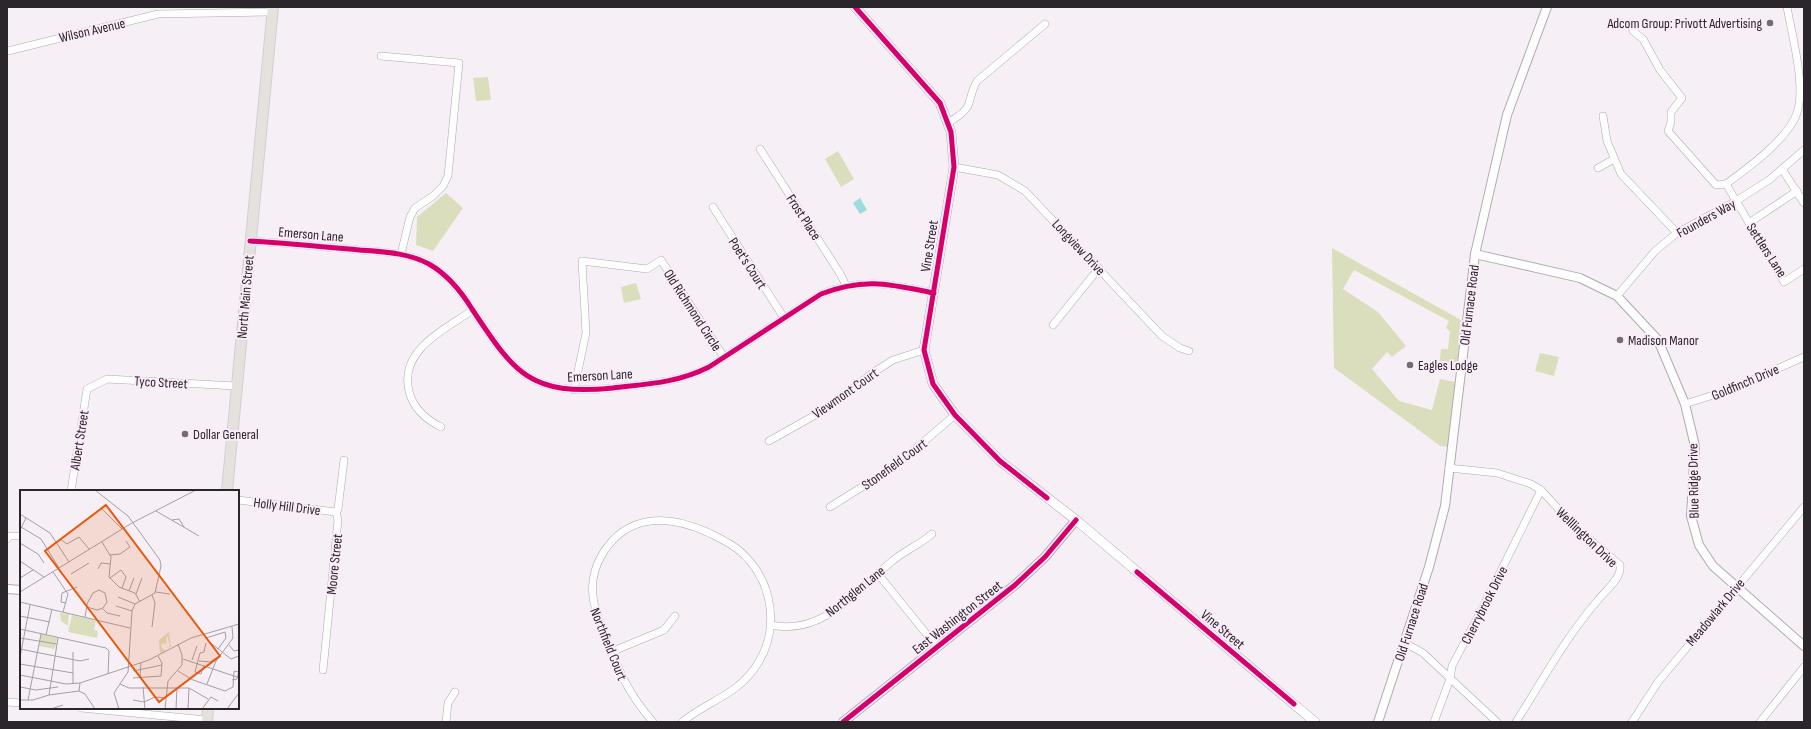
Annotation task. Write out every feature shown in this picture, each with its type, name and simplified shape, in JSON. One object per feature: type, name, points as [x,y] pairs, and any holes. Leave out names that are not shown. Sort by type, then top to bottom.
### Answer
[{"type":"main road","name":"Vine Street","points":[[855,7],[940,104],[952,132],[954,167],[924,350],[933,384],[955,415],[1000,461],[1076,520],[1315,722]]},
{"type":"main road","name":"North Main Street","points":[[227,490],[272,9]]},
{"type":"main road","points":[[207,721],[208,709]]},
{"type":"street","name":"Old Furnace Road","points":[[1378,722],[1429,567],[1445,506],[1475,254],[1507,115],[1547,7]]},
{"type":"street","points":[[1633,31],[1643,38],[1660,70],[1682,98],[1671,112],[1671,122],[1668,131],[1716,184],[1726,184],[1743,172],[1769,148],[1786,129],[1796,113],[1800,84],[1787,7]]},
{"type":"street","name":"Wilson Avenue","points":[[8,51],[158,14],[272,9]]},
{"type":"street","points":[[948,123],[965,109],[971,91],[977,81],[1046,24]]},
{"type":"street","points":[[381,56],[459,64],[448,176],[443,186],[438,191],[415,208],[410,217],[401,254]]},
{"type":"street","points":[[1603,116],[1607,141],[1621,174],[1677,233]]},
{"type":"street","name":"Frost Place","points":[[760,149],[846,286]]},
{"type":"street","name":"Founders Way","points":[[1617,296],[1655,251],[1677,233],[1707,215],[1736,201],[1769,180],[1804,150]]},
{"type":"street","points":[[1598,168],[1614,159]]},
{"type":"street","name":"Longview Drive","points":[[954,167],[994,174],[1021,188],[1050,216],[1162,336],[1180,348],[1189,351]]},
{"type":"street","points":[[1782,169],[1804,203]]},
{"type":"street","name":"Settlers Lane","points":[[1726,184],[1784,282],[1804,269]]},
{"type":"street","points":[[1749,223],[1797,191]]},
{"type":"street","name":"Poet's Court","points":[[713,207],[784,318]]},
{"type":"street","name":"Emerson Lane","points":[[250,241],[401,254],[418,259],[437,269],[457,287],[502,352],[526,376],[552,387],[574,390],[679,380],[699,372],[724,357],[821,294],[846,286],[873,283],[934,293]]},
{"type":"street","name":"Blue Ridge Drive","points":[[1475,254],[1580,278],[1617,296],[1658,340],[1685,404],[1695,446],[1691,516],[1699,545],[1713,566],[1736,588],[1804,646]]},
{"type":"street","name":"Old Richmond Circle","points":[[574,390],[586,333],[582,260],[647,269],[662,260],[724,357]]},
{"type":"street","points":[[1053,325],[1099,268]]},
{"type":"street","points":[[441,427],[425,417],[413,401],[408,389],[409,371],[413,359],[424,345],[473,310]]},
{"type":"street","name":"Viewmont Court","points":[[769,441],[826,409],[874,372],[893,360],[924,350]]},
{"type":"street","name":"Goldfinch Drive","points":[[1685,404],[1729,390],[1804,357]]},
{"type":"street","name":"Tyco Street","points":[[87,389],[107,379],[236,386]]},
{"type":"street","name":"Albert Street","points":[[71,490],[87,389]]},
{"type":"street","name":"Stonefield Court","points":[[830,507],[894,467],[955,415]]},
{"type":"street","name":"Moore Street","points":[[323,670],[338,520],[336,512],[338,510],[344,460]]},
{"type":"street","name":"Welllington Drive","points":[[1450,468],[1497,473],[1531,484],[1541,490],[1577,529],[1616,560],[1620,565],[1618,577],[1586,614],[1516,722]]},
{"type":"street","name":"Cherrybrook Drive","points":[[1434,722],[1450,679],[1452,666],[1486,604],[1541,490]]},
{"type":"street","name":"Holly Hill Drive","points":[[239,500],[336,512]]},
{"type":"street","name":"Meadowlark Drive","points":[[1632,722],[1658,682],[1804,507]]},
{"type":"street","name":"Northfield Court","points":[[653,722],[628,690],[594,610],[592,590],[594,574],[602,554],[617,536],[633,526],[653,521],[671,520],[686,523],[725,540],[741,552],[754,566],[763,582],[770,606],[771,625],[762,656],[745,680],[732,691],[682,722]]},
{"type":"street","name":"East Washington Street","points":[[843,722],[1023,578],[1076,520]]},
{"type":"street","name":"Northglen Lane","points":[[771,625],[794,626],[826,616],[840,607],[892,560],[932,534]]},
{"type":"street","points":[[7,539],[10,536],[20,536]]},
{"type":"street","points":[[878,574],[937,647]]},
{"type":"street","points":[[7,589],[20,590]]},
{"type":"street","points":[[611,652],[664,630],[675,616]]},
{"type":"street","points":[[1405,643],[1423,653],[1497,722]]},
{"type":"street","points":[[1760,722],[1804,666]]},
{"type":"street","points":[[446,722],[448,703],[455,692]]},
{"type":"street","points":[[7,702],[20,703]]},
{"type":"street","points":[[91,709],[207,721]]},
{"type":"green space","points":[[488,77],[491,100],[476,101],[473,78]]},
{"type":"green space","points":[[838,151],[854,179],[841,187],[825,159]]},
{"type":"green space","points":[[446,193],[463,208],[433,251],[416,245],[417,217]]},
{"type":"green space","points":[[1332,248],[1461,320],[1457,367],[1439,367],[1441,349],[1448,349],[1450,331],[1446,328],[1449,321],[1354,270],[1343,289],[1378,312],[1406,346],[1392,357],[1387,352],[1372,369],[1399,401],[1432,410],[1440,379],[1456,382],[1451,447],[1440,446],[1334,368]]},
{"type":"green space","points":[[636,283],[641,299],[624,303],[621,287]]},
{"type":"green space","points":[[1540,353],[1559,357],[1554,376],[1535,371]]},
{"type":"water","points":[[860,198],[867,210],[860,214],[853,203]]},
{"type":"cycle path","points":[[855,7],[940,103],[951,132],[954,167],[924,350],[933,384],[955,415],[1000,461],[1047,498]]},
{"type":"cycle path","points":[[250,241],[400,254],[429,264],[448,278],[459,290],[500,350],[514,365],[528,376],[543,384],[562,388],[585,390],[662,382],[674,380],[697,372],[709,367],[821,294],[836,289],[851,285],[877,284],[904,287],[934,293]]},
{"type":"cycle path","points":[[843,722],[1015,585],[1045,557],[1076,520]]},
{"type":"cycle path","points":[[1137,572],[1294,704]]},
{"type":"place","name":"Adcom Group: Privott Advertising","points":[[1770,23]]},
{"type":"place","name":"Madison Manor","points":[[1620,340]]},
{"type":"place","name":"Eagles Lodge","points":[[1410,365]]},
{"type":"place","name":"Dollar General","points":[[185,434]]}]
